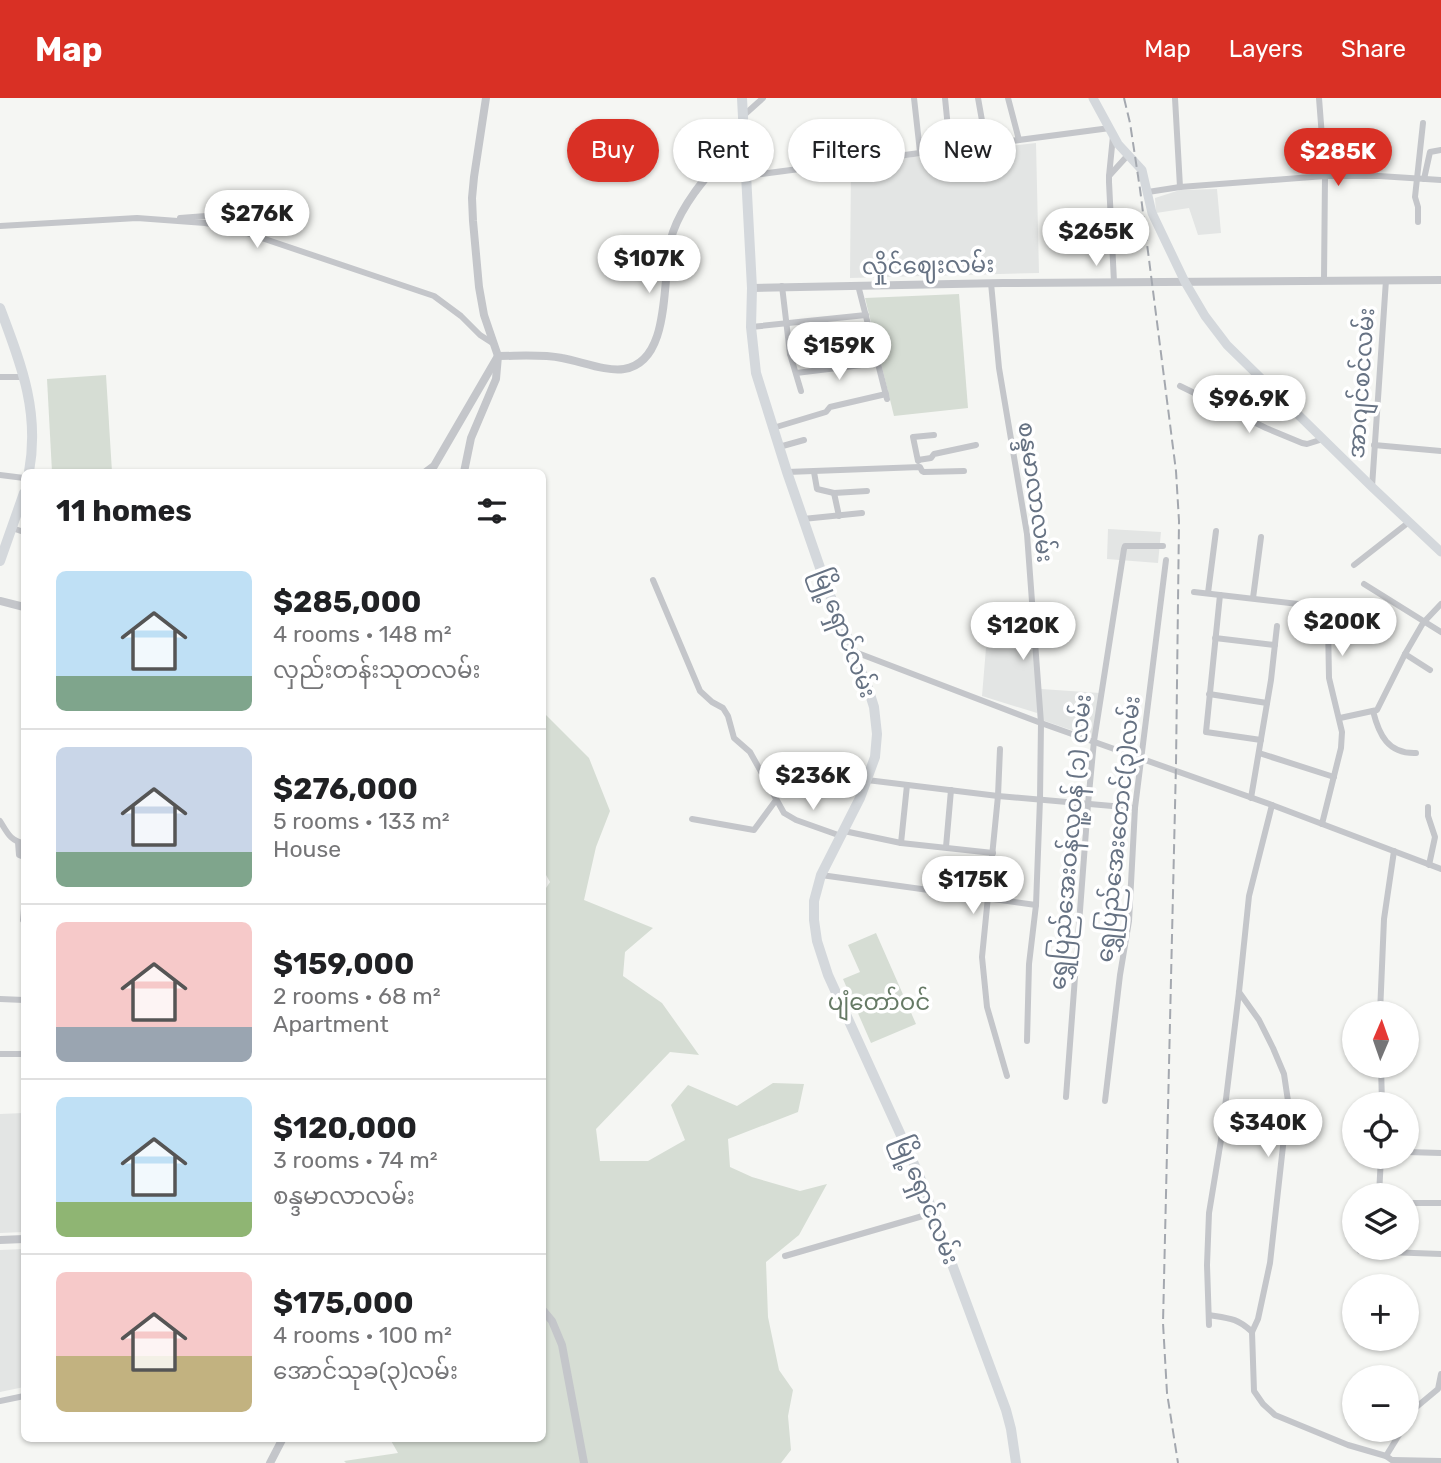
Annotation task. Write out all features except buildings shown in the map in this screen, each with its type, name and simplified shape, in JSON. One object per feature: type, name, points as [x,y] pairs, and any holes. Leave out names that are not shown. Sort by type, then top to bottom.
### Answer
[{"type":"highway","name":"မြို့ရှောင်လမ်း","points":[[742,98],[743,116]]},
{"type":"highway","name":"မြို့ရှောင်လမ်း","points":[[746,182],[752,288],[751,327],[756,373],[827,588],[868,688],[874,707],[877,734],[876,757],[855,811],[821,875],[813,909],[817,941],[828,975],[914,1163],[1006,1410],[1016,1463]]},
{"type":"main road","points":[[1093,98],[1118,144],[1142,170],[1152,213],[1185,282],[1205,316],[1227,345],[1441,552]]},
{"type":"main road","points":[[0,308],[32,409],[30,469]]},
{"type":"main road","points":[[0,561],[21,502]]},
{"type":"street","points":[[465,469],[471,438],[496,379],[498,356],[484,315],[479,286],[472,198],[486,98]]},
{"type":"street","points":[[743,116],[762,98]]},
{"type":"street","points":[[914,98],[919,143]]},
{"type":"street","points":[[945,98],[947,119]]},
{"type":"street","points":[[978,98],[982,119]]},
{"type":"street","points":[[1008,98],[1019,140]]},
{"type":"street","points":[[1175,98],[1180,187]]},
{"type":"street","points":[[1319,98],[1325,176],[1324,280]]},
{"type":"street","points":[[1421,179],[1423,123]]},
{"type":"street","points":[[1016,140],[1111,131],[1114,282]]},
{"type":"street","points":[[1418,222],[1415,197],[1430,152],[1441,150]]},
{"type":"street","points":[[774,172],[919,152]]},
{"type":"street","points":[[1110,176],[1128,155]]},
{"type":"street","points":[[1148,192],[1325,176],[1441,180]]},
{"type":"street","points":[[498,356],[544,355],[624,369],[638,364],[649,354],[656,342],[672,234],[704,182]]},
{"type":"street","points":[[159,219],[206,216]]},
{"type":"street","points":[[0,226],[137,218],[232,228],[434,296],[494,344]]},
{"type":"street","name":"အာဂျင်စင်လမ်း","points":[[1372,487],[1386,280]]},
{"type":"street","name":"လှိုင်ဈေးလမ်း","points":[[752,288],[991,283],[1441,280]]},
{"type":"street","name":"စန္ဒမာလာလမ်း","points":[[991,283],[999,368],[1027,534],[1041,723],[1036,905],[1029,964],[1027,1041]]},
{"type":"street","points":[[773,428],[826,412],[830,407],[886,397],[858,285]]},
{"type":"street","points":[[782,286],[790,354],[801,391]]},
{"type":"street","points":[[751,327],[866,315]]},
{"type":"street","points":[[790,354],[859,346]]},
{"type":"street","points":[[430,469],[435,466],[498,356]]},
{"type":"street","points":[[796,373],[878,363]]},
{"type":"street","points":[[0,377],[24,377]]},
{"type":"street","points":[[1180,386],[1302,443],[1323,439]]},
{"type":"street","points":[[934,435],[913,437],[922,471],[964,471]]},
{"type":"street","points":[[779,447],[804,440]]},
{"type":"street","points":[[787,472],[919,463],[934,454],[976,445]]},
{"type":"street","points":[[1374,445],[1441,451]]},
{"type":"street","points":[[814,472],[817,489],[834,493],[867,491]]},
{"type":"street","points":[[0,475],[21,478]]},
{"type":"street","points":[[834,493],[839,516]]},
{"type":"street","points":[[803,519],[862,513]]},
{"type":"street","points":[[1354,565],[1409,522]]},
{"type":"street","points":[[12,528],[21,531]]},
{"type":"street","points":[[1208,593],[1216,531]]},
{"type":"street","points":[[1254,598],[1261,537]]},
{"type":"street","name":"ရွှေပြည်အေးဝန်လူ့ဝန် (၁) လမ်း","points":[[1066,1097],[1087,804],[1094,741],[1124,549],[1125,546],[1163,546]]},
{"type":"street","name":"ရွှေပြည်အေးတောင်(၃)လမ်း","points":[[1105,1101],[1129,921],[1135,808],[1166,560]]},
{"type":"street","points":[[653,580],[700,691],[723,708],[734,738],[750,752],[784,813],[796,820],[842,833],[901,843],[993,853]]},
{"type":"street","points":[[1364,584],[1441,632]]},
{"type":"street","points":[[1194,592],[1316,606],[1324,613],[1328,624],[1329,678],[1342,732],[1341,748],[1322,824]]},
{"type":"street","points":[[1220,595],[1206,732],[1261,740]]},
{"type":"street","points":[[0,601],[21,606]]},
{"type":"street","points":[[1340,718],[1377,710],[1405,654],[1425,621],[1441,604]]},
{"type":"street","points":[[1251,798],[1277,626]]},
{"type":"street","points":[[1215,638],[1275,645]]},
{"type":"street","points":[[853,652],[1441,869]]},
{"type":"street","points":[[1405,654],[1430,670]]},
{"type":"street","points":[[1209,694],[1267,703]]},
{"type":"street","points":[[1373,711],[1387,744],[1407,754],[1416,753]]},
{"type":"street","points":[[1000,749],[982,957],[987,1007],[1007,1076]]},
{"type":"street","points":[[1259,753],[1334,777]]},
{"type":"street","points":[[867,780],[998,796],[1135,808]]},
{"type":"street","points":[[901,843],[907,785]]},
{"type":"street","points":[[946,847],[951,790]]},
{"type":"street","points":[[692,819],[754,830],[776,800]]},
{"type":"street","points":[[1209,1325],[1209,1213],[1221,1140],[1249,896],[1272,805]]},
{"type":"street","points":[[1428,807],[1435,837],[1429,864]]},
{"type":"street","points":[[0,821],[9,837],[21,842]]},
{"type":"street","points":[[1432,830],[1441,830]]},
{"type":"street","points":[[1381,1001],[1384,919],[1394,851]]},
{"type":"street","points":[[821,875],[1036,905]]},
{"type":"street","points":[[1239,992],[1259,1020],[1273,1048],[1284,1074],[1288,1101],[1270,1263],[1258,1319],[1252,1332],[1254,1391],[1275,1415],[1348,1446],[1392,1460],[1441,1461]]},
{"type":"street","points":[[0,999],[21,1000]]},
{"type":"street","points":[[0,1054],[21,1054]]},
{"type":"street","points":[[1419,1152],[1441,1153]]},
{"type":"street","points":[[1419,1203],[1441,1203]]},
{"type":"street","points":[[785,1256],[933,1213]]},
{"type":"street","points":[[0,1240],[21,1239]]},
{"type":"street","points":[[1419,1253],[1441,1254]]},
{"type":"street","points":[[546,1314],[562,1345],[584,1463]]},
{"type":"street","points":[[1209,1315],[1236,1320],[1252,1332]]},
{"type":"street","points":[[1419,1405],[1438,1389],[1440,1380]]},
{"type":"street","points":[[0,1401],[21,1397]]},
{"type":"street","points":[[270,1463],[281,1442]]},
{"type":"street","points":[[1392,1460],[1398,1442]]},
{"type":"shaded area","points":[[1036,143],[1039,273],[850,278],[851,182],[905,182],[905,158],[919,156],[919,182],[1016,182],[1016,145]]},
{"type":"shaded area","points":[[1217,189],[1221,233],[1198,235],[1189,208],[1156,213],[1155,198],[1180,190]]},
{"type":"shaded area","points":[[1108,529],[1161,532],[1158,563],[1107,559]]},
{"type":"shaded area","points":[[986,648],[1038,650],[1037,713],[982,696]]},
{"type":"shaded area","points":[[1041,689],[1100,693],[1097,739],[1042,720]]},
{"type":"shaded area","points":[[21,1113],[21,1232],[0,1233],[0,1114]]},
{"type":"shaded area","points":[[21,1249],[21,1388],[0,1392],[0,1250]]},
{"type":"green space","points":[[959,294],[968,408],[894,416],[865,298]]},
{"type":"green space","points":[[106,375],[112,469],[52,469],[47,379]]},
{"type":"green space","points":[[546,715],[589,758],[610,811],[596,847],[584,900],[653,928],[625,952],[623,976],[662,1003],[699,1055],[670,1052],[596,1129],[600,1161],[648,1161],[685,1140],[671,1105],[688,1085],[737,1106],[773,1083],[804,1084],[798,1112],[728,1139],[730,1167],[752,1177],[800,1191],[827,1184],[799,1235],[766,1262],[768,1317],[779,1370],[793,1390],[788,1416],[791,1450],[781,1463],[344,1461],[398,1453],[392,1442],[546,1442],[546,888],[550,882],[546,875]]},
{"type":"green space","name":"ပျံတော်ဝင်","points":[[876,933],[916,1024],[871,1043],[843,979],[860,972],[848,945]]},
{"type":"railway","points":[[1124,98],[1140,189],[1176,471],[1179,521],[1163,1323],[1167,1393],[1178,1463]]}]
